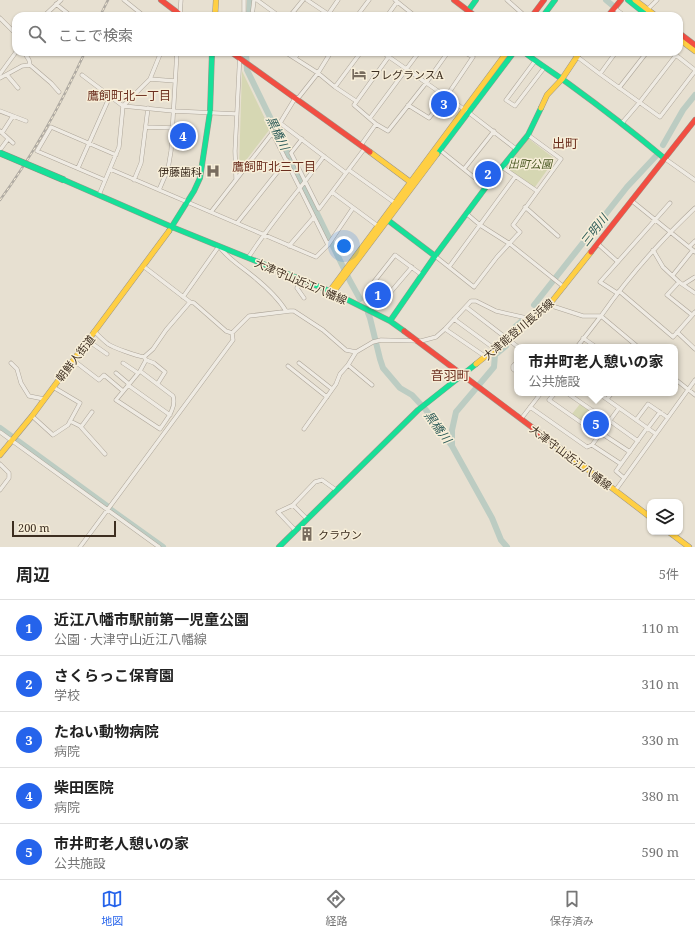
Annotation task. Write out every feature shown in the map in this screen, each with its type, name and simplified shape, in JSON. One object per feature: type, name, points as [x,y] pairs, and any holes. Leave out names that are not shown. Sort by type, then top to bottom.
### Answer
[{"type":"street","points":[[48,12],[61,0]]},
{"type":"street","points":[[124,0],[139,12]]},
{"type":"street","points":[[160,0],[177,12]]},
{"type":"street","points":[[181,0],[181,12]]},
{"type":"street","points":[[215,12],[216,0]]},
{"type":"street","points":[[244,0],[244,12]]},
{"type":"street","points":[[252,12],[254,0]]},
{"type":"street","points":[[257,0],[274,12]]},
{"type":"street","points":[[293,12],[303,0]]},
{"type":"street","points":[[307,0],[325,12]]},
{"type":"street","points":[[331,12],[338,0]]},
{"type":"street","points":[[360,12],[369,0]]},
{"type":"street","points":[[454,0],[465,12]]},
{"type":"street","points":[[467,12],[476,0]]},
{"type":"street","points":[[507,0],[520,12]]},
{"type":"street","points":[[535,12],[544,0]]},
{"type":"street","points":[[546,12],[555,0]]},
{"type":"street","points":[[628,0],[645,12]]},
{"type":"street","points":[[635,0],[645,12]]},
{"type":"street","points":[[647,12],[657,0]]},
{"type":"street","points":[[389,12],[396,1],[410,12]]},
{"type":"street","points":[[611,12],[617,3],[623,12]]},
{"type":"street","points":[[56,4],[66,12]]},
{"type":"street","points":[[0,18],[12,30]]},
{"type":"street","points":[[683,36],[695,45]]},
{"type":"street","points":[[683,42],[695,51]]},
{"type":"street","points":[[0,74],[13,56]]},
{"type":"street","points":[[26,56],[30,65],[59,92]]},
{"type":"street","points":[[99,195],[116,155],[120,139],[123,106],[150,79],[159,56]]},
{"type":"street","points":[[159,190],[168,169],[171,151],[177,56]]},
{"type":"street","points":[[94,331],[172,227],[188,202],[200,178],[210,112],[212,56]]},
{"type":"street","points":[[236,179],[235,151],[240,56]]},
{"type":"street","points":[[241,56],[252,67],[412,183]]},
{"type":"street","points":[[292,56],[318,72],[335,87],[356,101]]},
{"type":"street","points":[[211,212],[280,123],[294,100],[297,99],[328,56]]},
{"type":"street","points":[[335,87],[358,56]]},
{"type":"street","points":[[445,56],[426,83],[388,132],[354,105],[389,56],[426,83],[446,96],[494,131],[516,149]]},
{"type":"street","points":[[370,118],[416,56]]},
{"type":"street","points":[[408,105],[429,118],[473,58],[470,56]]},
{"type":"street","points":[[332,292],[332,288],[343,276],[378,226],[386,219],[395,203],[440,150],[504,56]]},
{"type":"street","points":[[349,267],[466,111],[511,56]]},
{"type":"street","points":[[529,56],[622,123],[664,158],[695,180]]},
{"type":"street","points":[[390,321],[435,256],[486,187],[528,135],[547,95],[562,79],[577,56]]},
{"type":"street","points":[[580,56],[600,74],[660,117],[695,70],[677,56]]},
{"type":"street","points":[[600,74],[613,56]]},
{"type":"street","points":[[619,88],[643,56]]},
{"type":"street","points":[[622,123],[675,56]]},
{"type":"street","points":[[536,61],[506,100],[515,106],[544,68]]},
{"type":"street","points":[[0,78],[22,66],[30,65]]},
{"type":"street","points":[[7,75],[18,88]]},
{"type":"street","points":[[82,75],[123,106],[174,111],[237,114]]},
{"type":"street","points":[[150,79],[175,81]]},
{"type":"street","points":[[78,168],[110,96]]},
{"type":"street","points":[[134,180],[141,163],[148,108]]},
{"type":"street","points":[[0,111],[26,121]]},
{"type":"street","points":[[13,116],[1,132],[13,143]]},
{"type":"street","name":"大津能登川長浜線","points":[[279,547],[421,407],[508,339],[528,318],[549,305],[695,120]]},
{"type":"street","points":[[280,123],[324,156],[395,203]]},
{"type":"street","points":[[302,139],[291,153],[319,209],[348,171],[376,124]]},
{"type":"street","points":[[105,180],[38,151],[51,127],[116,155]]},
{"type":"street","points":[[146,127],[172,128]]},
{"type":"street","points":[[464,169],[494,131]]},
{"type":"street","points":[[273,132],[328,245]]},
{"type":"street","points":[[386,219],[474,287],[497,257],[520,232],[513,225],[560,160],[528,135]]},
{"type":"street","points":[[0,150],[8,139]]},
{"type":"street","points":[[440,150],[486,187]]},
{"type":"street","name":"大津守山近江八幡線","points":[[0,153],[172,227],[332,292],[390,321],[461,375],[479,386],[647,515]]},
{"type":"street","points":[[248,258],[263,235],[324,156]]},
{"type":"street","points":[[237,223],[287,160]]},
{"type":"street","points":[[502,167],[537,191]]},
{"type":"street","points":[[110,169],[316,257],[328,245],[353,208]]},
{"type":"street","points":[[449,267],[515,177]]},
{"type":"street","points":[[332,192],[378,226]]},
{"type":"street","points":[[632,201],[694,251],[673,275]]},
{"type":"street","points":[[670,203],[600,282],[618,292],[673,336],[694,314],[667,295],[680,282]]},
{"type":"street","points":[[525,208],[558,236]]},
{"type":"street","points":[[579,344],[602,316],[618,292],[652,250],[695,208]]},
{"type":"street","points":[[467,214],[510,244],[564,287]]},
{"type":"street","points":[[289,246],[314,217]]},
{"type":"street","points":[[689,247],[695,241]]},
{"type":"street","points":[[598,244],[618,262]]},
{"type":"street","points":[[182,297],[219,246],[223,252],[256,278],[280,300],[286,311]]},
{"type":"street","points":[[652,250],[663,267],[695,293]]},
{"type":"street","points":[[412,267],[388,294],[373,282],[395,255],[412,267],[422,275]]},
{"type":"street","points":[[143,266],[182,297],[194,303],[226,331],[232,333]]},
{"type":"street","points":[[684,284],[695,277]]},
{"type":"street","points":[[300,279],[297,288],[304,298]]},
{"type":"street","points":[[304,429],[336,384],[340,374],[356,352],[373,342],[380,340],[425,341],[436,337],[471,301],[476,301],[496,311],[528,318]]},
{"type":"street","points":[[123,363],[139,372],[158,383],[173,396],[174,400],[170,415],[160,430],[116,400],[139,372],[145,359],[166,330],[190,302]]},
{"type":"street","points":[[549,305],[583,316],[602,316],[635,344]]},
{"type":"street","points":[[466,306],[514,344]]},
{"type":"street","points":[[232,333],[249,316],[294,311],[323,330],[346,350],[356,352]]},
{"type":"street","points":[[454,319],[495,349]]},
{"type":"street","points":[[445,329],[486,357]]},
{"type":"street","name":"朝鮮人街道","points":[[0,455],[32,416],[94,331],[108,344],[154,363],[165,372],[158,383]]},
{"type":"street","points":[[677,332],[695,349]]},
{"type":"street","points":[[80,547],[233,340],[232,333]]},
{"type":"street","points":[[584,338],[592,344]]},
{"type":"street","points":[[87,340],[107,354]]},
{"type":"street","points":[[73,360],[100,380],[104,375],[123,391]]},
{"type":"street","points":[[11,363],[17,369],[21,383],[29,396],[44,399]]},
{"type":"street","points":[[299,363],[332,389]]},
{"type":"street","points":[[348,365],[372,385]]},
{"type":"street","points":[[288,366],[327,397]]},
{"type":"street","points":[[116,373],[129,385],[170,415]]},
{"type":"street","points":[[615,491],[695,380]]},
{"type":"street","points":[[678,382],[695,395]]},
{"type":"street","points":[[32,416],[53,435],[64,428],[70,421],[80,403],[53,387]]},
{"type":"street","points":[[521,418],[538,396]]},
{"type":"street","points":[[552,396],[549,400],[630,452]]},
{"type":"street","points":[[571,396],[638,441]]},
{"type":"street","points":[[602,396],[656,434]]},
{"type":"street","points":[[607,400],[610,396]]},
{"type":"street","points":[[636,420],[648,404],[668,418]]},
{"type":"street","points":[[530,407],[587,447],[592,445],[619,408]]},
{"type":"street","points":[[81,427],[92,412]]},
{"type":"street","points":[[624,478],[616,471],[660,412]]},
{"type":"street","points":[[70,421],[81,427],[105,454]]},
{"type":"street","points":[[0,432],[159,547]]},
{"type":"street","points":[[592,445],[622,464]]},
{"type":"street","points":[[0,464],[9,473],[9,478],[0,490]]},
{"type":"street","points":[[296,531],[278,512],[293,505],[315,482],[322,480],[336,490]]},
{"type":"street","points":[[293,505],[307,520]]},
{"type":"street","points":[[673,535],[689,547]]},
{"type":"green space","points":[[242,71],[270,129],[239,168]]},
{"type":"green space","name":"出町公園","points":[[525,139],[529,139],[555,159],[535,187],[507,168],[506,164]]},
{"type":"green space","points":[[374,286],[389,297],[383,305],[367,293]]},
{"type":"green space","points":[[580,404],[597,416],[589,426],[572,414]]},
{"type":"waterway","name":"黒橋川","points":[[249,12],[250,0]]},
{"type":"waterway","name":"三明川","points":[[606,0],[612,5]]},
{"type":"waterway","name":"黒橋川","points":[[246,56],[247,70],[360,299]]},
{"type":"waterway","name":"三明川","points":[[663,145],[683,110],[695,95]]},
{"type":"waterway","name":"三明川","points":[[534,305],[627,187],[656,156]]},
{"type":"waterway","name":"黒橋川","points":[[368,313],[383,368],[400,388],[412,395],[426,410],[452,446],[492,518],[501,540],[507,547]]},
{"type":"waterway","name":"三明川","points":[[515,327],[524,319]]},
{"type":"waterway","name":"三明川","points":[[452,446],[452,430],[456,412],[494,367],[495,355],[506,346]]},
{"type":"waterway","points":[[0,428],[11,436]]},
{"type":"waterway","points":[[18,441],[107,506]]},
{"type":"waterway","points":[[110,509],[163,547]]},
{"type":"railway","points":[[102,12],[108,0]]},
{"type":"railway","points":[[0,200],[24,165],[46,128],[83,56]]},
{"type":"traffic: fast","points":[[468,11],[476,0]]},
{"type":"traffic: fast","points":[[546,12],[555,0]]},
{"type":"traffic: fast","points":[[628,0],[643,12]]},
{"type":"traffic: fast","points":[[169,231],[194,191],[200,178],[210,112],[212,56]]},
{"type":"traffic: fast","points":[[437,154],[511,56]]},
{"type":"traffic: fast","points":[[529,56],[629,129],[664,158]]},
{"type":"traffic: fast","points":[[390,321],[435,256],[486,187],[528,135],[541,108]]},
{"type":"traffic: fast","points":[[0,153],[64,180]]},
{"type":"traffic: fast","points":[[64,180],[172,227],[332,292],[390,321],[404,331]]},
{"type":"traffic: fast","points":[[385,218],[435,256]]},
{"type":"traffic: fast","points":[[279,547],[418,410],[476,364]]},
{"type":"traffic: slow","points":[[215,12],[216,0]]},
{"type":"traffic: slow","points":[[635,0],[651,12]]},
{"type":"traffic: slow","points":[[683,42],[695,51]]},
{"type":"traffic: slow","points":[[332,292],[332,288],[504,56]]},
{"type":"traffic: slow","points":[[541,108],[547,95],[562,79],[577,56]]},
{"type":"traffic: slow","points":[[370,152],[413,184]]},
{"type":"traffic: slow","points":[[332,292],[437,154]]},
{"type":"traffic: slow","points":[[0,455],[32,416],[169,231]]},
{"type":"traffic: slow","points":[[476,364],[549,305],[591,252]]},
{"type":"traffic: slow","points":[[553,443],[647,515]]},
{"type":"traffic: slow","points":[[673,535],[689,547]]},
{"type":"traffic: jam","points":[[161,0],[177,12]]},
{"type":"traffic: jam","points":[[454,0],[470,12]]},
{"type":"traffic: jam","points":[[535,12],[544,0]]},
{"type":"traffic: jam","points":[[611,12],[621,0]]},
{"type":"traffic: jam","points":[[683,36],[695,45]]},
{"type":"traffic: jam","points":[[237,56],[370,152]]},
{"type":"traffic: jam","points":[[591,252],[695,120]]},
{"type":"traffic: jam","points":[[404,331],[553,443]]},
{"type":"place","name":"フレグランスA","points":[[359,74]]},
{"type":"place","name":"たねい動物病院","points":[[444,104]]},
{"type":"place","name":"柴田医院","points":[[183,136]]},
{"type":"place","name":"伊藤歯科","points":[[213,171]]},
{"type":"place","name":"さくらっこ保育園","points":[[488,174]]},
{"type":"place","name":"近江八幡市駅前第一児童公園","points":[[378,295]]},
{"type":"place","name":"市井町老人憩いの家","points":[[596,424]]},
{"type":"place","name":"クラウン","points":[[307,534]]},
{"type":"district","name":"鷹飼町北一丁目","points":[[129,95]]},
{"type":"district","name":"出町","points":[[565,143]]},
{"type":"district","name":"鷹飼町北三丁目","points":[[274,166]]},
{"type":"district","name":"音羽町","points":[[450,375]]}]
